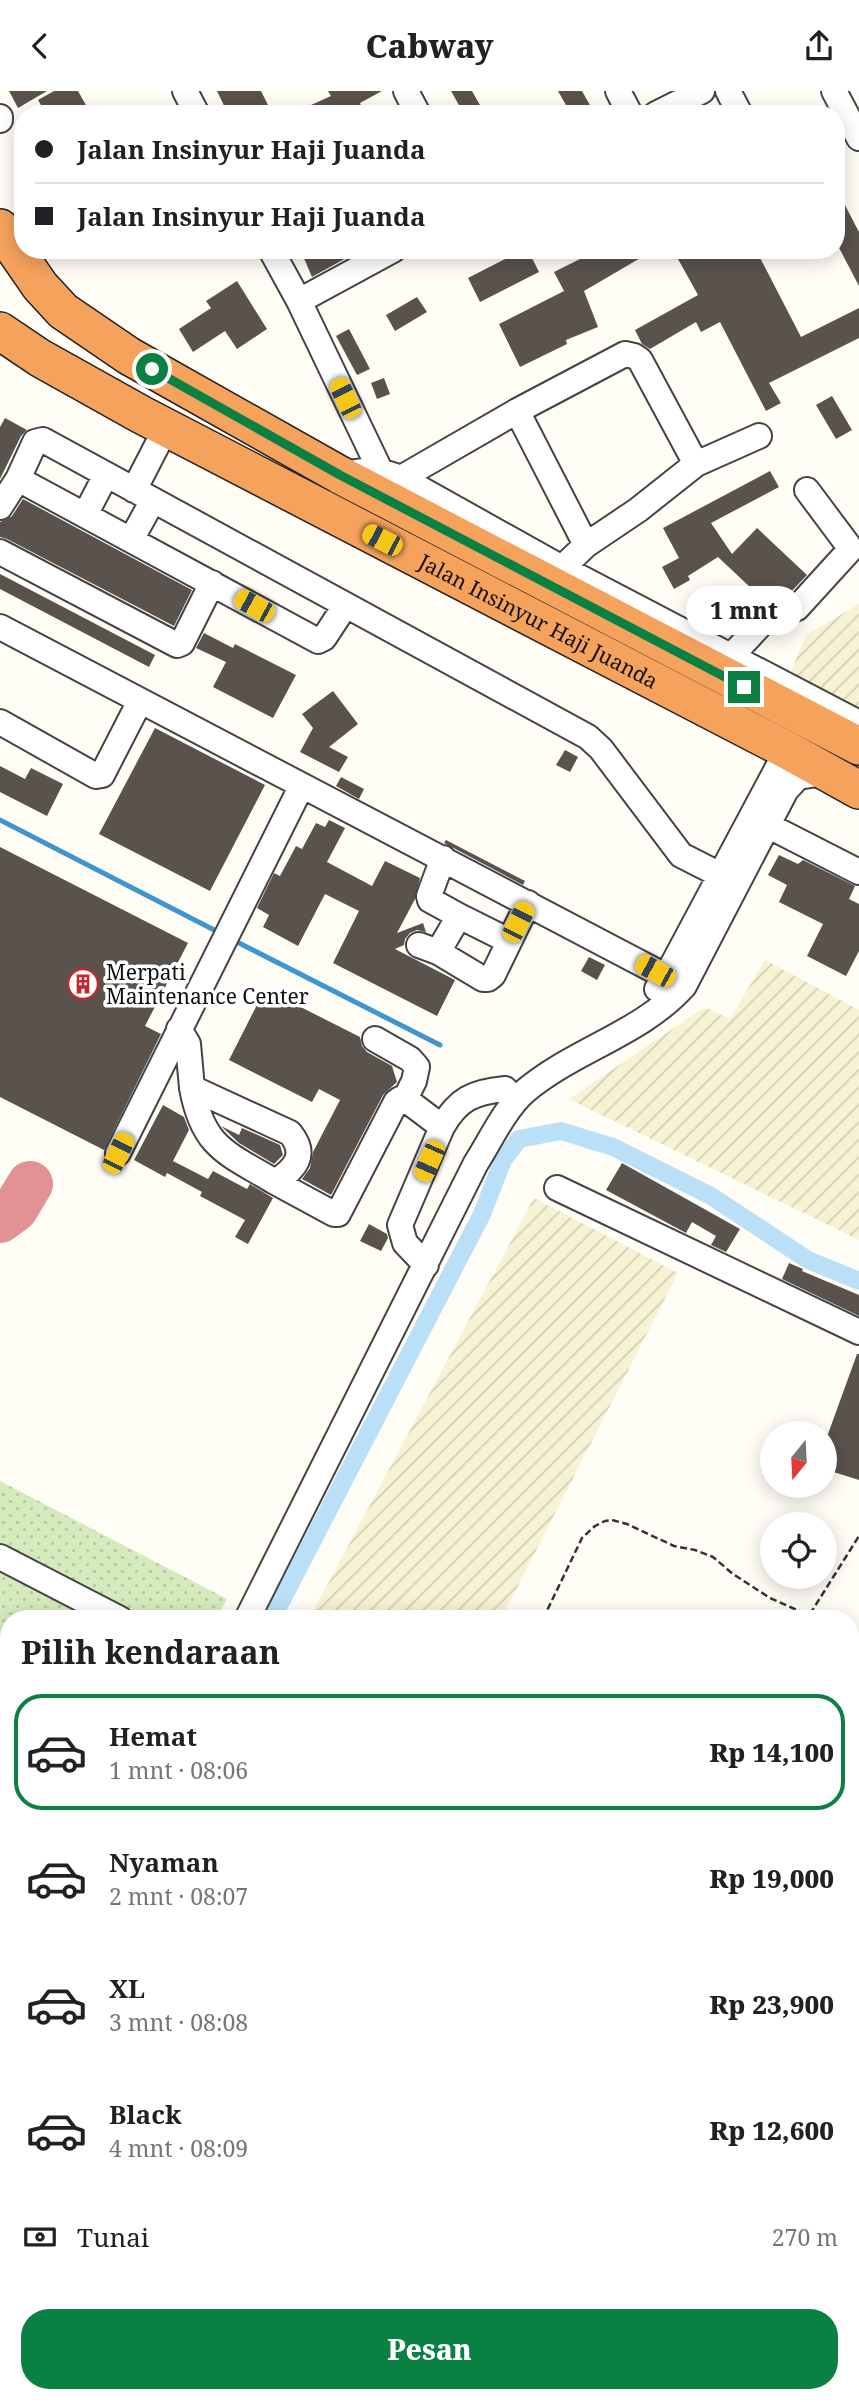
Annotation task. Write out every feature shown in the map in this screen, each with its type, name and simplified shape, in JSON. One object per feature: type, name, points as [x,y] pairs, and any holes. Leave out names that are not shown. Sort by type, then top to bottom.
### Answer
[{"type":"highway","name":"Jalan Insinyur Haji Juanda","points":[[0,228],[14,248]]},
{"type":"highway","name":"Jalan Insinyur Haji Juanda","points":[[21,259],[40,286],[63,311],[129,356],[423,519],[724,664],[859,745]]},
{"type":"highway","name":"Jalan Insinyur Haji Juanda","points":[[0,331],[40,358],[166,428],[787,750],[824,773],[859,790]]},
{"type":"highway","points":[[405,552],[423,519]]},
{"type":"street","points":[[674,105],[702,91]]},
{"type":"street","points":[[845,112],[859,138]]},
{"type":"street","points":[[276,259],[391,474]]},
{"type":"street","points":[[299,301],[376,259]]},
{"type":"street","points":[[340,475],[366,470],[391,474],[621,356],[630,354],[640,360],[696,464]]},
{"type":"street","points":[[517,411],[586,545]]},
{"type":"street","points":[[131,540],[166,428]]},
{"type":"street","points":[[562,568],[586,545],[638,510],[696,464],[759,436]]},
{"type":"street","points":[[0,507],[18,479],[35,442],[43,440],[588,737],[601,749],[681,855],[723,876]]},
{"type":"street","name":"Jalan Insinyur Haji Juanda","points":[[391,474],[562,568],[724,664],[859,723]]},
{"type":"street","points":[[85,515],[106,475]]},
{"type":"street","points":[[18,479],[318,641],[324,638],[345,606]]},
{"type":"street","points":[[724,664],[763,622],[797,608],[849,551],[848,545],[807,490]]},
{"type":"street","points":[[0,552],[177,645],[182,643],[212,583]]},
{"type":"street","points":[[1,630],[443,858],[668,978],[672,999],[652,1015],[555,1070],[523,1093],[513,1104],[476,1163],[252,1610]]},
{"type":"street","points":[[0,722],[96,776],[102,775],[140,701]]},
{"type":"street","points":[[426,1265],[405,1243],[400,1225],[450,1113],[480,1092],[505,1089],[569,1043],[645,1000],[668,978],[787,750]]},
{"type":"street","points":[[723,876],[766,825],[792,782],[798,777],[824,773]]},
{"type":"street","points":[[118,1153],[301,787]]},
{"type":"street","points":[[766,825],[859,872]]},
{"type":"street","points":[[443,858],[429,896],[430,900],[509,941]]},
{"type":"street","points":[[459,916],[429,949],[483,979],[488,979],[493,975],[528,903]]},
{"type":"street","points":[[179,1029],[188,1044],[196,1111],[213,1142],[248,1167],[334,1214],[338,1214],[397,1102],[405,1099],[414,1081],[417,1067],[410,1059],[375,1039]]},
{"type":"street","points":[[192,1088],[290,1133],[299,1143],[299,1153],[289,1173],[275,1182]]},
{"type":"street","points":[[476,1163],[490,1121],[505,1089]]},
{"type":"street","points":[[405,1099],[442,1127]]},
{"type":"street","points":[[557,1188],[859,1332]]},
{"type":"street","points":[[0,1557],[82,1610]]},
{"type":"path","points":[[547,1610],[582,1538],[595,1525],[612,1520],[627,1524],[674,1546],[713,1557],[733,1574],[770,1598],[800,1610]]},
{"type":"path","points":[[813,1610],[859,1536]]},
{"type":"shaded area","points":[[859,604],[859,710],[790,674],[806,635]]},
{"type":"shaded area","points":[[765,960],[859,1010],[859,1240],[569,1099],[705,1007],[730,1019]]},
{"type":"shaded area","points":[[534,1198],[678,1273],[506,1610],[314,1610]]},
{"type":"green space","points":[[0,1481],[227,1599],[221,1610],[0,1610]]},
{"type":"building","points":[[9,91],[47,91],[23,105],[16,105]]},
{"type":"building","points":[[54,91],[78,91],[86,105],[41,105],[38,100]]},
{"type":"building","points":[[217,91],[261,91],[268,105],[224,105]]},
{"type":"building","points":[[328,91],[382,91],[361,105],[311,105],[331,96]]},
{"type":"building","points":[[451,91],[472,91],[480,105],[459,105]]},
{"type":"building","points":[[558,91],[582,91],[590,105],[566,105]]},
{"type":"building","points":[[845,205],[859,232],[859,286],[845,259]]},
{"type":"building","points":[[304,259],[344,259],[312,277]]},
{"type":"building","points":[[505,259],[532,259],[539,272],[480,302],[468,278]]},
{"type":"building","points":[[580,259],[639,259],[584,291],[598,327],[566,340],[567,344],[520,367],[499,324],[564,291],[554,272]]},
{"type":"building","points":[[678,259],[761,259],[801,337],[859,308],[859,338],[769,383],[781,403],[766,411],[720,322],[701,332],[696,322],[650,349],[642,344],[635,330],[698,295]]},
{"type":"building","points":[[237,281],[267,329],[237,349],[225,331],[193,352],[179,329],[211,308],[206,301]]},
{"type":"building","points":[[417,297],[427,312],[395,331],[386,315]]},
{"type":"building","points":[[349,329],[370,369],[357,375],[336,336]]},
{"type":"building","points":[[384,378],[390,394],[377,399],[371,383]]},
{"type":"building","points":[[832,396],[852,430],[836,439],[816,405]]},
{"type":"building","points":[[5,418],[27,430],[21,436],[0,479],[0,427]]},
{"type":"building","points":[[770,471],[779,487],[711,523],[732,554],[757,528],[807,575],[787,596],[768,604],[718,557],[688,576],[690,580],[674,589],[662,567],[679,558],[663,528]]},
{"type":"building","points":[[23,499],[192,590],[174,626],[0,537],[0,522],[12,516]]},
{"type":"building","points":[[0,574],[155,655],[149,667],[0,589]]},
{"type":"building","points":[[204,633],[233,648],[235,644],[296,675],[273,718],[213,687],[226,662],[196,648]]},
{"type":"building","points":[[333,691],[358,724],[329,747],[348,757],[339,772],[300,752],[313,728],[302,714]]},
{"type":"building","points":[[155,728],[265,785],[210,891],[99,834]]},
{"type":"building","points":[[565,750],[578,757],[570,772],[556,765]]},
{"type":"building","points":[[0,766],[25,779],[31,768],[63,784],[47,816],[0,792]]},
{"type":"building","points":[[341,777],[364,789],[359,799],[336,786]]},
{"type":"building","points":[[329,820],[345,828],[327,862],[372,886],[385,861],[420,878],[415,899],[397,933],[423,923],[426,932],[417,930],[410,933],[404,945],[395,949],[455,980],[437,1016],[333,963],[359,911],[325,894],[298,946],[263,927],[269,915],[257,908],[274,873],[280,876],[296,846],[302,849],[316,823],[325,827]]},
{"type":"building","points":[[446,840],[525,881],[523,885],[444,843]]},
{"type":"building","name":"Merpati Maintenance Center","points":[[0,847],[188,943],[145,1026],[161,1034],[104,1150],[0,1097]]},
{"type":"building","points":[[779,855],[798,864],[803,860],[855,886],[849,899],[859,904],[859,951],[846,976],[807,956],[823,924],[779,902],[787,885],[768,875]]},
{"type":"building","points":[[589,957],[605,965],[597,980],[581,971]]},
{"type":"building","points":[[265,989],[360,1037],[367,1052],[392,1066],[397,1082],[383,1095],[331,1195],[302,1179],[310,1168],[313,1152],[340,1100],[319,1089],[312,1102],[229,1060]]},
{"type":"building","points":[[163,1105],[184,1117],[189,1130],[173,1161],[208,1179],[213,1171],[247,1189],[250,1184],[273,1198],[248,1244],[235,1237],[245,1220],[200,1196],[202,1192],[167,1173],[165,1177],[134,1160]]},
{"type":"building","points":[[221,1126],[239,1135],[242,1128],[280,1145],[283,1155],[274,1164],[239,1143]]},
{"type":"building","points":[[622,1163],[740,1229],[726,1252],[711,1245],[716,1236],[692,1222],[686,1233],[606,1190]]},
{"type":"building","points":[[369,1224],[387,1234],[388,1238],[381,1251],[360,1241]]},
{"type":"building","points":[[789,1263],[859,1295],[859,1316],[782,1279]]},
{"type":"building","points":[[859,1354],[859,1480],[837,1473],[837,1421],[833,1421]]},
{"type":"waterway","points":[[0,820],[222,934]]},
{"type":"waterway","points":[[233,940],[440,1045]]},
{"type":"waterway","points":[[277,1610],[482,1214],[503,1160],[519,1139],[561,1131],[613,1147],[711,1196],[808,1260],[859,1281]]},
{"type":"taxiway","points":[[0,1220],[15,1209],[30,1184]]},
{"type":"place","name":"Merpati Maintenance Center","points":[[83,984]]},
{"type":"route","points":[[152,369],[340,475],[744,687]]}]
